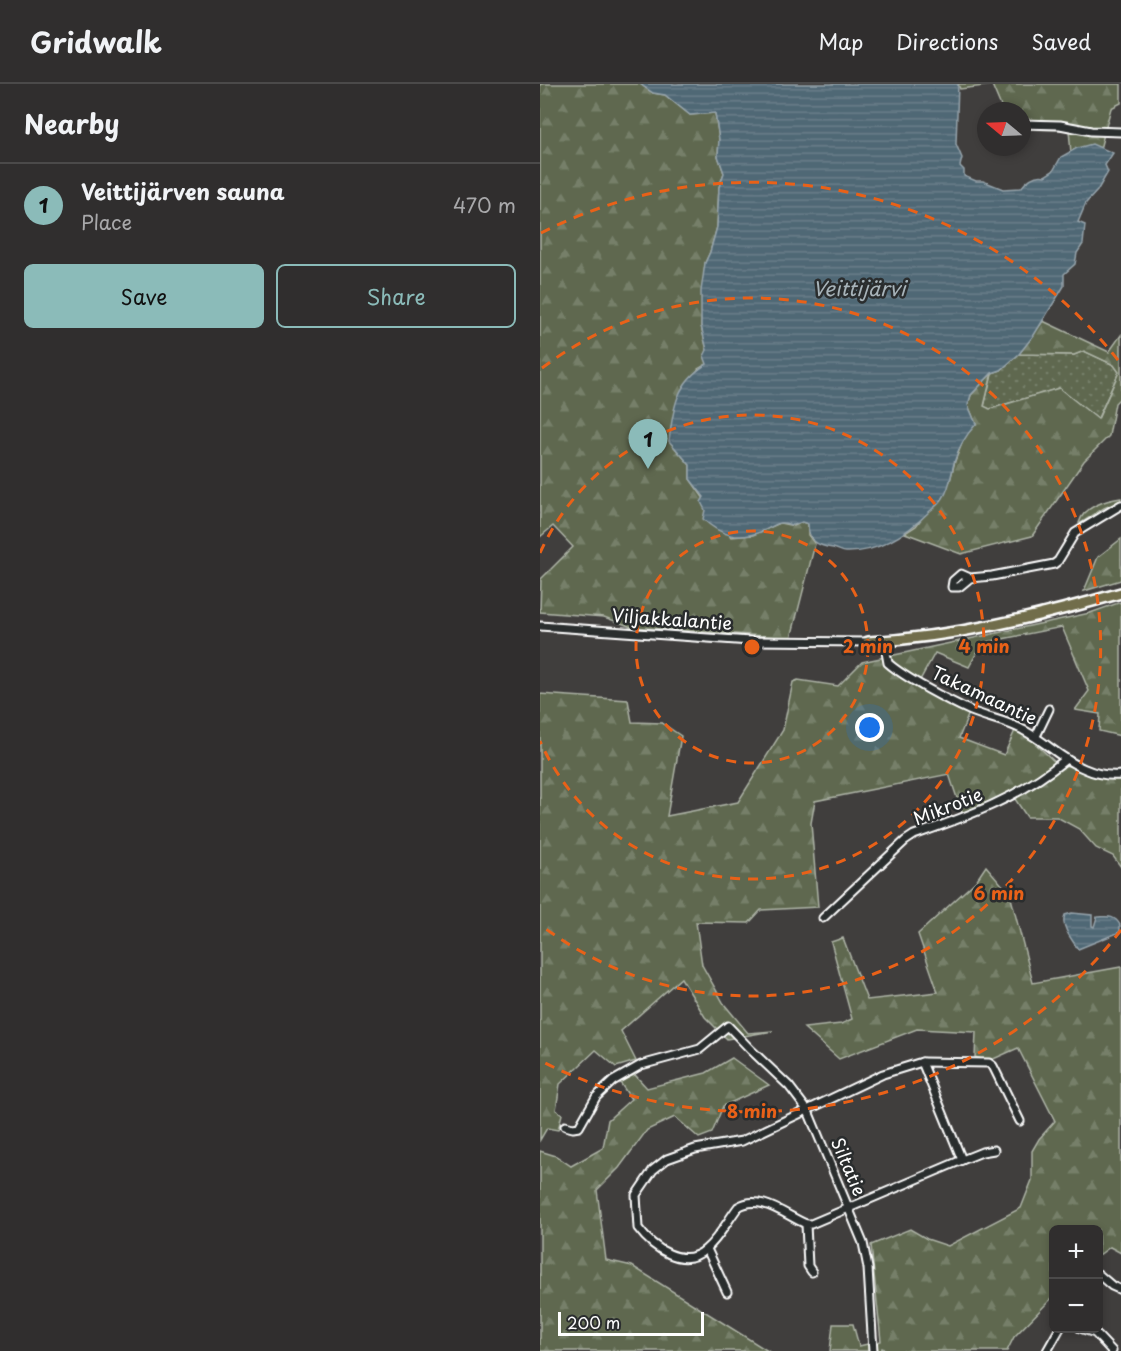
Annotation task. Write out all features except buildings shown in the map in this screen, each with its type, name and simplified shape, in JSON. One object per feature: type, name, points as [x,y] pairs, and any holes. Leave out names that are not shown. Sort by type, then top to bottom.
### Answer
[{"type":"main road","name":"Viljakkalantie","points":[[868,642],[946,634],[1048,614],[1121,593]]},
{"type":"street","points":[[1031,124],[1121,132]]},
{"type":"street","points":[[970,578],[1054,564],[1075,533],[1121,505]]},
{"type":"street","name":"Viljakkalantie","points":[[540,626],[750,641],[868,642]]},
{"type":"street","name":"Takamaantie","points":[[884,641],[888,663],[893,668],[972,711],[1036,736],[1066,759],[1098,773],[1121,775]]},
{"type":"street","points":[[1036,736],[1048,710]]},
{"type":"street","name":"Mikrotie","points":[[823,918],[905,841],[987,809],[1019,793],[1047,775],[1066,759]]},
{"type":"street","name":"Siltatie","points":[[565,1125],[573,1128],[579,1127],[602,1090],[632,1070],[649,1062],[700,1049],[728,1026],[789,1086],[808,1111],[863,1243],[868,1268],[873,1351]]},
{"type":"street","points":[[922,1062],[962,1160]]},
{"type":"street","points":[[994,1150],[981,1152],[806,1224],[765,1204],[747,1202],[738,1207],[707,1249],[694,1255],[677,1258],[661,1249],[638,1228],[636,1195],[653,1170],[672,1156],[695,1149],[742,1141],[883,1074],[922,1062],[989,1063],[993,1066],[1020,1122]]},
{"type":"street","points":[[806,1224],[808,1266],[812,1272]]},
{"type":"street","points":[[707,1249],[727,1292]]},
{"type":"street","points":[[1103,1278],[1121,1290]]},
{"type":"street","points":[[1047,1351],[1058,1333]]},
{"type":"street","points":[[1095,1333],[1112,1351]]},
{"type":"green space","points":[[540,84],[640,84],[653,93],[665,95],[690,115],[715,113],[719,139],[718,156],[724,173],[719,187],[717,227],[705,263],[701,326],[707,350],[707,364],[698,369],[669,441],[690,465],[690,479],[731,537],[753,535],[780,523],[794,526],[802,522],[808,524],[808,535],[815,544],[791,638],[632,627],[604,617],[540,612],[541,579],[573,547],[553,526],[540,537]]},
{"type":"green space","points":[[958,84],[1121,84],[1121,103],[1111,108],[1100,149],[1077,148],[1071,153],[1069,130],[1031,129],[1031,102],[999,102],[992,85],[960,89]]},
{"type":"green space","points":[[1043,321],[1109,352],[1121,335],[1121,397],[1115,403],[1109,436],[1084,461],[1032,536],[961,554],[905,533],[916,526],[950,481],[965,436],[976,424],[968,405],[971,395],[992,373],[984,406],[990,409],[1059,388],[1098,419],[1119,372],[1114,365],[1084,351],[1074,355],[1019,354]]},
{"type":"green space","points":[[1084,351],[1114,365],[1119,372],[1097,420],[1059,388],[990,409],[984,407],[992,373],[1001,370],[1019,354],[1074,355]]},
{"type":"green space","points":[[1121,498],[1121,501],[1079,523],[1081,517],[1090,509],[1109,500]]},
{"type":"green space","points":[[1121,539],[1121,580],[1084,591],[1098,557]]},
{"type":"green space","points":[[1121,602],[1121,736],[1099,731],[1100,714],[1075,710],[1089,691],[1062,627],[982,643],[969,667],[935,653],[919,682],[971,708],[959,738],[1004,755],[1017,726],[1056,763],[1121,779],[1121,867],[1113,856],[1096,848],[1079,829],[1057,817],[1027,817],[1011,793],[962,813],[949,774],[815,801],[811,823],[818,907],[761,910],[749,923],[696,922],[702,965],[724,1004],[748,1033],[773,1031],[727,1039],[705,1017],[681,978],[621,1031],[636,1061],[616,1067],[596,1050],[560,1084],[556,1110],[562,1114],[558,1130],[547,1128],[540,1140],[540,694],[628,700],[632,722],[662,723],[681,736],[667,816],[738,802],[783,730],[793,682],[798,680],[838,686],[862,662],[1090,613]]},
{"type":"green space","points":[[986,866],[1010,894],[1033,983],[1121,967],[1121,1253],[1110,1247],[1103,1252],[1103,1225],[1049,1225],[1049,1301],[1014,1337],[1007,1351],[889,1351],[882,1348],[881,1351],[830,1351],[833,1324],[853,1324],[859,1346],[881,1341],[871,1245],[910,1229],[927,1239],[948,1246],[1021,1208],[1032,1180],[1032,1151],[1055,1121],[1018,1048],[989,1061],[975,1057],[976,1032],[917,1029],[839,1059],[804,1028],[841,1024],[852,1019],[831,942],[843,938],[867,1000],[938,992],[918,934],[976,881]]},
{"type":"green space","points":[[732,1058],[769,1085],[723,1106],[712,1133],[699,1138],[675,1117],[647,1130],[619,1168],[597,1190],[606,1260],[632,1266],[768,1351],[540,1351],[540,1151],[556,1156],[571,1166],[603,1148],[608,1120],[631,1099],[619,1081],[635,1075],[647,1088],[706,1073]]},
{"type":"water","name":"Veittijärvi","points":[[640,84],[958,84],[956,144],[962,158],[960,166],[964,170],[964,176],[1003,189],[1021,188],[1032,178],[1045,176],[1053,171],[1061,157],[1077,148],[1092,144],[1113,153],[1105,165],[1108,172],[1097,191],[1086,203],[1078,222],[1085,225],[1083,244],[1077,253],[1075,264],[1064,274],[1064,286],[1034,335],[1019,354],[1001,370],[992,373],[971,395],[968,405],[976,424],[958,452],[949,486],[939,503],[892,540],[870,549],[844,552],[815,542],[808,530],[808,524],[802,522],[792,525],[780,523],[754,534],[738,536],[724,533],[703,519],[705,510],[701,502],[704,497],[690,479],[690,465],[669,441],[672,418],[682,388],[697,371],[707,364],[704,356],[707,350],[701,326],[701,291],[705,263],[717,227],[719,187],[724,173],[718,156],[719,139],[715,113],[690,115],[665,95],[653,93]]},
{"type":"water","points":[[1072,913],[1092,915],[1092,926],[1094,927],[1097,917],[1112,918],[1118,921],[1120,932],[1078,949],[1064,923],[1065,915]]},
{"type":"place","name":"Veittijärven sauna","points":[[648,469]]}]
